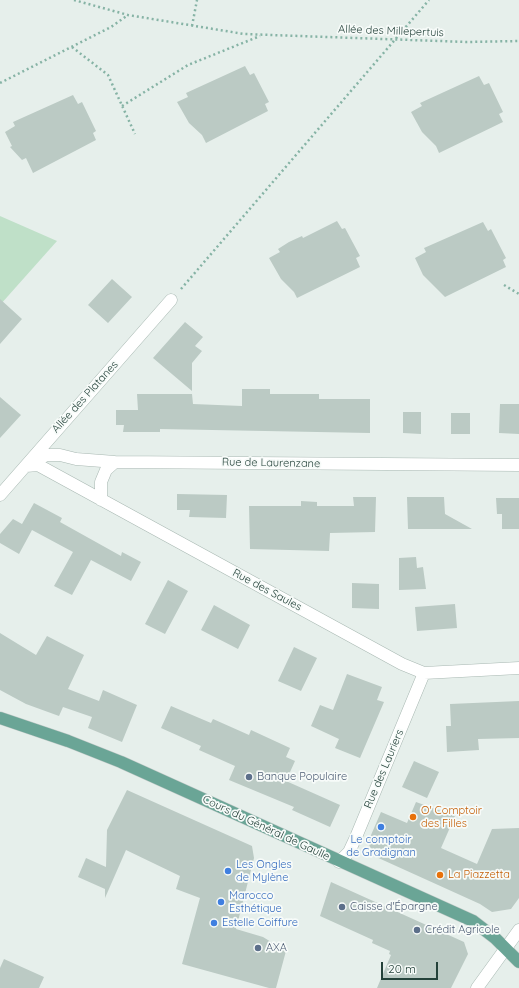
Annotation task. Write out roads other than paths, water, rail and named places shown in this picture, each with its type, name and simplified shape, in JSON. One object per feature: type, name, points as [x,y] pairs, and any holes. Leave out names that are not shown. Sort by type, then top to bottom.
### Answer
[{"type":"main road","name":"Cours du Général de Gaulle","points":[[0,718],[68,741],[121,762],[339,862],[473,921],[519,962]]},
{"type":"street","name":"Allée des Platanes","points":[[0,495],[171,300]]},
{"type":"street","name":"Rue de Laurenzane","points":[[26,466],[47,455],[114,462],[519,465]]},
{"type":"street","points":[[100,500],[101,482],[106,470],[114,462]]},
{"type":"street","name":"Rue des Saules","points":[[26,466],[38,465],[402,664],[424,673],[519,668]]},
{"type":"street","name":"Rue des Lauriers","points":[[339,862],[348,852],[356,837],[424,673]]},
{"type":"street","points":[[477,988],[519,930]]},
{"type":"place","name":"Banque Populaire","points":[[249,777]]},
{"type":"place","name":"O' Comptoir des Filles","points":[[413,817]]},
{"type":"place","name":"Le comptoir de Gradignan","points":[[381,827]]},
{"type":"place","name":"Les Ongles de Mylène","points":[[228,871]]},
{"type":"place","name":"La Piazzetta","points":[[440,875]]},
{"type":"place","name":"Marocco Esthétique","points":[[221,902]]},
{"type":"place","name":"Caisse d'Épargne","points":[[342,907]]},
{"type":"place","name":"Estelle Coiffure","points":[[214,923]]},
{"type":"place","name":"Crédit Agricole","points":[[417,930]]},
{"type":"place","name":"AXA","points":[[258,948]]}]
